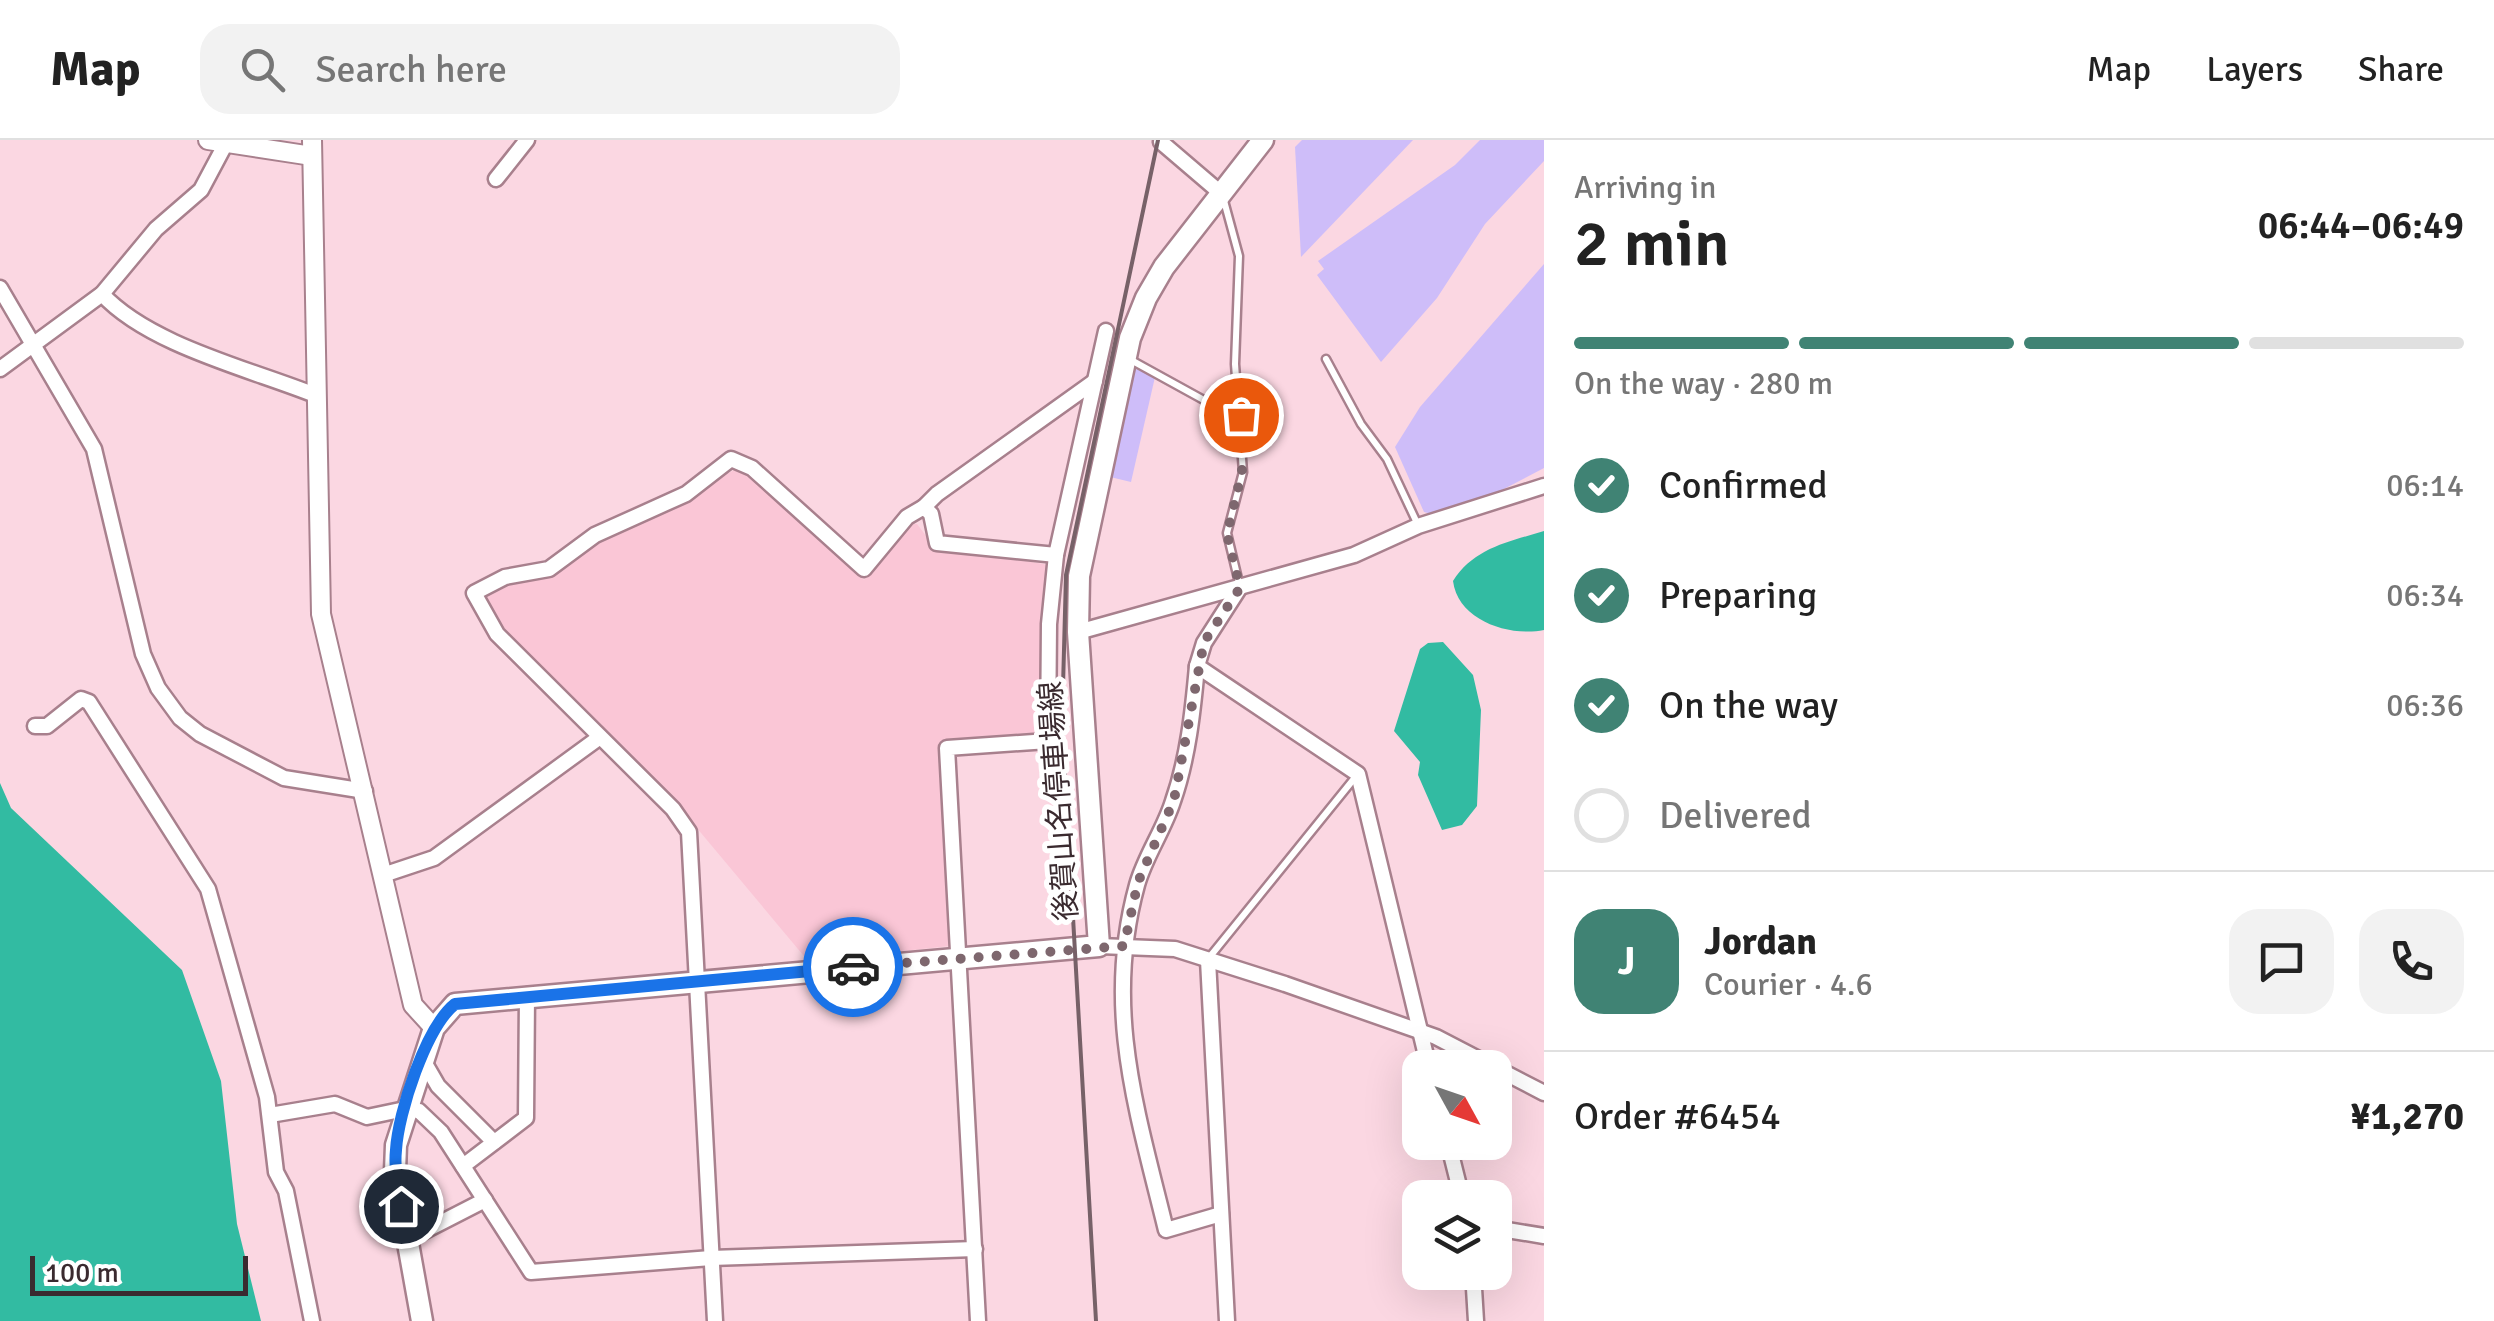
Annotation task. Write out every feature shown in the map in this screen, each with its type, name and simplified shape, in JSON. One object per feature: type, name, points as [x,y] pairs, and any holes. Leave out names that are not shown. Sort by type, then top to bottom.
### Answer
[{"type":"main road","name":"後賀山名停車場線","points":[[434,1028],[455,1004],[527,994],[1099,946],[1078,632],[1079,576],[1125,357],[1146,298],[1164,267],[1263,140]]},
{"type":"main road","points":[[422,1321],[395,1171],[405,1109],[434,1028]]},
{"type":"street","points":[[496,179],[527,140]]},
{"type":"street","points":[[0,369],[102,294],[156,229],[201,190],[217,141],[312,148],[321,614],[413,1006],[434,1028]]},
{"type":"street","points":[[1161,142],[1222,195]]},
{"type":"street","points":[[0,288],[94,449],[143,654],[158,688],[180,718],[200,734],[284,778],[365,791]]},
{"type":"street","points":[[102,294],[122,316],[224,362],[315,395]]},
{"type":"street","points":[[978,1321],[946,748],[1048,742],[1049,624],[1056,556],[1106,330]]},
{"type":"street","points":[[715,1321],[689,832],[673,809],[496,634],[474,593],[505,576],[549,569],[594,535],[686,494],[731,459],[752,468],[864,569],[906,517],[924,508],[936,494],[1094,381]]},
{"type":"street","points":[[1078,632],[1354,556],[1418,526],[1544,486]]},
{"type":"street","points":[[924,508],[931,514],[937,543],[1056,556]]},
{"type":"street","points":[[1221,1214],[1166,1230],[1126,1066],[1120,1003],[1124,946],[1138,882],[1174,800],[1193,715],[1196,666],[1204,642],[1240,588]]},
{"type":"street","points":[[1196,666],[1358,774],[1425,1050]]},
{"type":"street","points":[[34,726],[47,726],[81,700],[89,702],[208,889],[270,1115],[276,1172],[286,1191],[312,1321]]},
{"type":"street","points":[[383,875],[434,858],[600,737]]},
{"type":"street","points":[[1099,946],[1175,950],[1208,960],[1420,1031],[1544,1093]]},
{"type":"street","points":[[1208,960],[1227,1321]]},
{"type":"street","points":[[463,1166],[526,1118],[527,994]]},
{"type":"street","points":[[422,1060],[438,1086],[494,1142]]},
{"type":"street","points":[[270,1115],[335,1104],[355,1116],[367,1117],[405,1109],[419,1111],[442,1132],[531,1272],[712,1258],[975,1248]]},
{"type":"street","points":[[408,1240],[485,1200]]},
{"type":"street","points":[[1512,1231],[1544,1236]]},
{"type":"street","points":[[1474,1290],[1476,1321]]},
{"type":"lane","points":[[1222,195],[1240,256],[1236,364],[1242,472],[1227,534],[1240,588]]},
{"type":"lane","points":[[1125,357],[1230,415],[1241,415]]},
{"type":"lane","points":[[1326,358],[1360,424],[1387,459],[1418,526]]},
{"type":"lane","points":[[1208,960],[1358,774]]},
{"type":"shaded area","points":[[1302,140],[1413,140],[1301,257],[1295,147]]},
{"type":"shaded area","points":[[1480,140],[1544,140],[1544,161],[1485,224],[1437,298],[1381,362],[1317,275],[1324,269],[1318,261],[1455,165]]},
{"type":"shaded area","points":[[1544,264],[1544,468],[1448,518],[1424,512],[1395,447],[1420,407]]},
{"type":"shaded area","points":[[1129,366],[1155,377],[1131,482],[1106,476]]},
{"type":"shaded area","points":[[738,468],[816,530],[864,580],[911,524],[917,524],[933,545],[1049,565],[1041,641],[1043,734],[1040,738],[942,744],[950,946],[808,961],[691,821],[503,633],[486,599],[488,592],[582,551]]},
{"type":"shaded area","points":[[1544,531],[1544,630],[1502,628],[1465,607],[1453,581],[1461,570],[1493,548]]},
{"type":"shaded area","points":[[1443,642],[1473,675],[1481,710],[1477,806],[1462,825],[1442,830],[1418,775],[1420,762],[1394,731],[1420,649],[1428,643]]},
{"type":"shaded area","points":[[0,783],[11,808],[182,970],[221,1081],[237,1224],[261,1321],[0,1321]]},
{"type":"railway","points":[[1096,1321],[1062,724],[1066,575],[1158,140]]},
{"type":"way so far","points":[[853,967],[1124,946],[1138,882],[1174,800],[1193,715],[1196,666],[1204,642],[1240,588],[1227,534],[1242,472],[1241,415]]},
{"type":"route","points":[[401,1206],[395,1171],[396,1145],[405,1109],[434,1028],[455,1004],[527,994],[853,967]]}]
